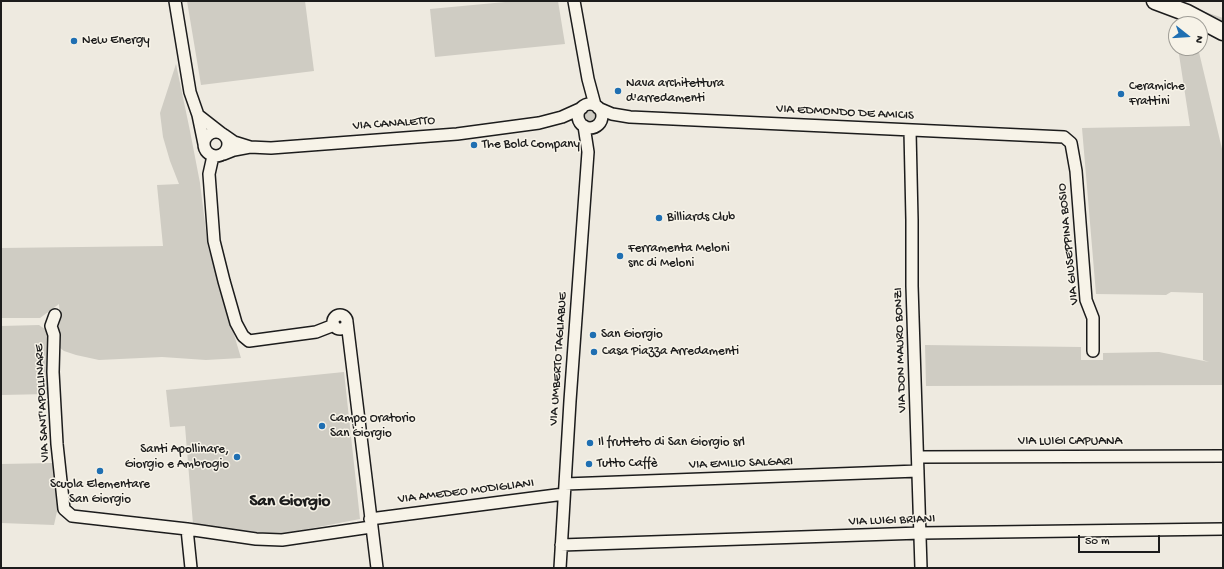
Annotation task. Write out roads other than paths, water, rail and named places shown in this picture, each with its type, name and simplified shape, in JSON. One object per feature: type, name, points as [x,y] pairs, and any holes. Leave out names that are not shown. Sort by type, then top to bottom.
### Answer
[{"type":"highway","points":[[1155,1],[1187,13],[1223,32]]},
{"type":"street","points":[[175,1],[190,92],[198,114],[204,144],[207,152],[218,155]]},
{"type":"street","points":[[574,1],[588,79],[590,107]]},
{"type":"street","points":[[590,107],[601,112],[602,118],[598,124],[590,128],[583,125],[578,116],[590,107]]},
{"type":"street","name":"VIA CANALETTO","points":[[218,155],[250,147],[271,148],[457,134],[539,123],[590,107]]},
{"type":"street","name":"VIA EDMONDO DE AMICIS","points":[[590,107],[623,117],[1064,137]]},
{"type":"street","name":"VIA CANALETTO","points":[[198,114],[234,142],[250,147]]},
{"type":"street","name":"VIA EDMONDO DE AMICIS","points":[[598,124],[623,117]]},
{"type":"street","name":"VIA CANALETTO","points":[[539,123],[583,125]]},
{"type":"street","name":"VIA UMBERTO TAGLIABUE","points":[[588,152],[598,124]]},
{"type":"street","name":"VIA UMBERTO TAGLIABUE","points":[[560,568],[564,489],[588,152],[583,125]]},
{"type":"street","name":"VIA DON MAURO BONZI","points":[[910,131],[912,286],[921,568]]},
{"type":"street","points":[[204,144],[210,134],[217,132],[222,134],[228,142],[228,146],[218,155],[209,174],[214,241],[236,323],[242,336],[250,341],[316,332],[334,325],[334,319],[340,315],[346,318],[377,568]]},
{"type":"street","name":"VIA GIUSEPPINA BOSIO","points":[[1064,137],[1071,143],[1076,171],[1086,300],[1093,318],[1093,351]]},
{"type":"street","name":"VIA SANT'APOLLINARE","points":[[55,315],[51,326],[54,335],[54,407],[56,444],[64,509],[72,516],[187,529],[256,539],[282,540]]},
{"type":"street","name":"VIA LUIGI CAPUANA","points":[[918,457],[1223,456]]},
{"type":"street","name":"VIA EMILIO SALGARI","points":[[564,489],[918,471]]},
{"type":"street","name":"VIA AMEDEO MODIGLIANI","points":[[282,540],[564,489]]},
{"type":"street","points":[[187,529],[191,568]]},
{"type":"street","name":"VIA LUIGI BRIANI","points":[[561,545],[920,533],[1223,529]]},
{"type":"place","name":"New Energy","points":[[74,41]]},
{"type":"place","name":"Nava architettura d'arredamenti","points":[[618,91]]},
{"type":"place","name":"Ceramiche Frattini","points":[[1121,94]]},
{"type":"place","name":"The Bold Company","points":[[474,145]]},
{"type":"place","name":"Billiards Club","points":[[659,218]]},
{"type":"place","name":"Ferramenta Meloni snc di Meloni","points":[[620,256]]},
{"type":"place","name":"San Giorgio","points":[[593,335]]},
{"type":"place","name":"Casa Piazza Arredamenti","points":[[594,352]]},
{"type":"place","name":"Campo Oratorio San Giorgio","points":[[322,426]]},
{"type":"place","name":"Il frutteto di San Giorgio srl","points":[[590,443]]},
{"type":"place","name":"Santi Apollinare, Giorgio e Ambrogio","points":[[237,457]]},
{"type":"place","name":"Tutto Caffè","points":[[589,464]]},
{"type":"place","name":"Scuola Elementare San Giorgio","points":[[100,471]]},
{"type":"district","name":"San Giorgio","points":[[290,502]]}]
